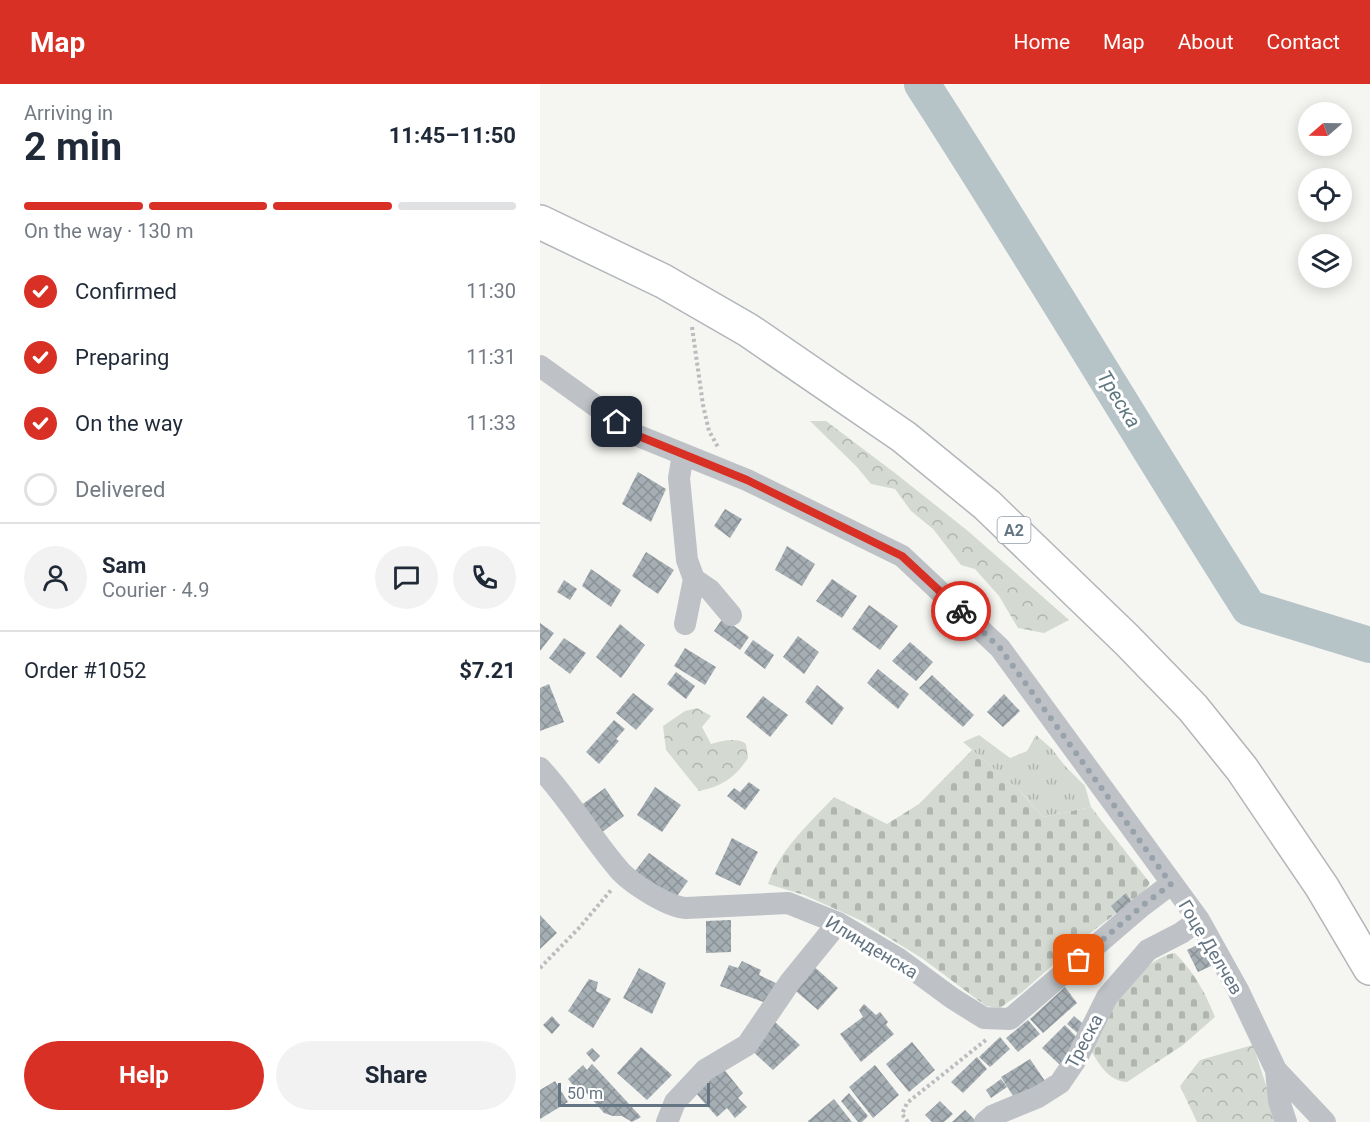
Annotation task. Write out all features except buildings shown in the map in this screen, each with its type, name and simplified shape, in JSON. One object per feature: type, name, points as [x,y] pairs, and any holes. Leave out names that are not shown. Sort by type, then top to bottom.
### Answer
[{"type":"main road","name":"A2","points":[[540,222],[663,281],[748,330],[904,436],[987,505],[1119,632],[1193,708],[1242,769],[1322,887],[1370,968]]},
{"type":"street","name":"Гоце Делчев","points":[[540,366],[636,435],[747,480],[902,556],[1000,648],[1199,920],[1238,990],[1276,1070],[1279,1101],[1286,1122]]},
{"type":"street","points":[[683,454],[680,478],[687,560],[694,579],[685,624]]},
{"type":"street","points":[[694,579],[710,590],[731,615]]},
{"type":"street","name":"Илинденска","points":[[540,768],[554,783],[622,873],[674,907],[788,903],[838,923],[899,959],[952,998],[984,1018],[1010,1019]]},
{"type":"street","points":[[1010,1019],[1171,884]]},
{"type":"street","name":"Треска","points":[[985,1122],[992,1116],[1038,1097],[1060,1083],[1077,1058],[1107,997],[1148,950],[1199,920]]},
{"type":"street","points":[[667,1122],[675,1102],[705,1070],[747,1045],[790,982],[838,923]]},
{"type":"street","points":[[1276,1070],[1325,1122]]},
{"type":"path","points":[[690,296],[693,341],[703,405],[709,431],[720,452],[711,466]]},
{"type":"path","points":[[540,968],[600,904],[622,873]]},
{"type":"path","points":[[908,1122],[902,1114],[907,1102],[1010,1019]]},
{"type":"green space","points":[[810,421],[826,421],[895,473],[968,531],[1069,620],[1044,633],[1018,628],[999,596],[975,569],[961,565],[933,529],[911,511],[895,489],[871,484]]},
{"type":"green space","points":[[697,708],[711,716],[702,727],[711,744],[729,740],[742,742],[746,744],[748,758],[727,780],[699,791],[666,750],[663,726],[685,711]]},
{"type":"green space","points":[[979,735],[1010,758],[1027,751],[1036,735],[1052,749],[1085,786],[1091,807],[1043,817],[1022,793],[963,742]]},
{"type":"green space","points":[[972,750],[1018,789],[1043,817],[1091,807],[1150,883],[1144,892],[1085,937],[1021,993],[1000,1008],[986,1006],[923,959],[862,921],[804,895],[768,884],[773,871],[788,848],[834,797],[887,824],[919,804]]},
{"type":"green space","points":[[1175,953],[1198,983],[1215,1017],[1183,1045],[1127,1082],[1114,1079],[1105,1071],[1090,1049],[1096,1036],[1113,1006],[1136,978],[1148,966]]},
{"type":"green space","points":[[1253,1045],[1278,1122],[1197,1122],[1180,1086],[1200,1060]]},
{"type":"waterway","name":"Треска","points":[[922,84],[1249,608],[1370,645]]},
{"type":"way so far","points":[[961,611],[1000,648],[1171,884],[1079,960]]},
{"type":"route","points":[[617,422],[636,435],[747,480],[902,556],[961,611]]}]
